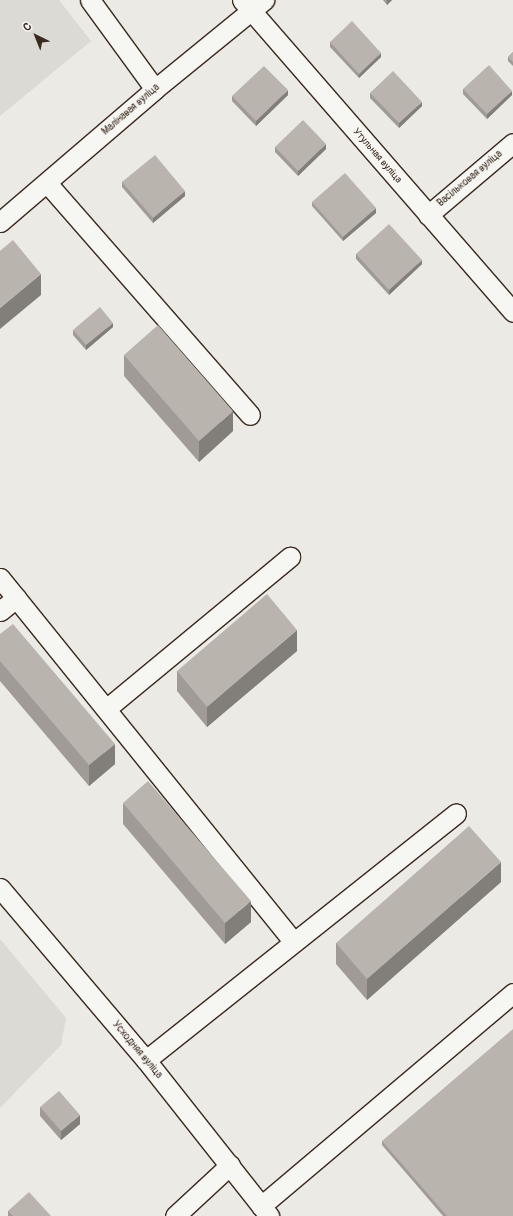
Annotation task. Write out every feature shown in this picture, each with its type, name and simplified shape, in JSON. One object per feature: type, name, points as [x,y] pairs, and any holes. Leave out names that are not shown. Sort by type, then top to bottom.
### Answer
[{"type":"street","points":[[90,0],[156,89]]},
{"type":"street","name":"Малінавая вуліца","points":[[0,222],[253,4]]},
{"type":"street","name":"Утульная вуліца","points":[[253,4],[428,215],[513,312]]},
{"type":"street","name":"Васільковая вуліца","points":[[428,215],[513,143]]},
{"type":"street","points":[[47,182],[250,415]]},
{"type":"street","points":[[106,709],[290,557]]},
{"type":"street","points":[[0,578],[294,942]]},
{"type":"street","points":[[0,611],[16,598]]},
{"type":"street","points":[[146,1060],[456,813]]},
{"type":"street","name":"Усходняя вуліца","points":[[0,888],[146,1060],[265,1211]]},
{"type":"street","points":[[265,1211],[513,993]]},
{"type":"street","points":[[175,1216],[230,1165]]},
{"type":"shaded area","points":[[0,0],[59,0],[91,41],[0,116]]},
{"type":"shaded area","points":[[0,939],[66,1018],[61,1045],[0,1108]]},
{"type":"building","points":[[352,21],[381,53],[359,74],[330,42]]},
{"type":"building","points":[[513,52],[513,62],[508,57]]},
{"type":"building","points":[[489,65],[512,91],[487,114],[463,89]]},
{"type":"building","points":[[264,66],[288,90],[256,121],[232,96]]},
{"type":"building","points":[[393,71],[422,102],[399,123],[370,93]]},
{"type":"building","points":[[303,120],[326,144],[298,171],[275,147]]},
{"type":"building","points":[[155,155],[185,191],[153,218],[122,182]]},
{"type":"building","points":[[345,173],[376,208],[343,237],[312,202]]},
{"type":"building","points":[[389,224],[422,260],[389,290],[356,254]]},
{"type":"building","points":[[13,240],[41,274],[0,308],[0,251]]},
{"type":"building","points":[[100,307],[113,323],[86,345],[73,330]]},
{"type":"building","points":[[158,325],[233,411],[199,441],[124,355]]},
{"type":"building","points":[[267,594],[297,630],[207,707],[177,671]]},
{"type":"building","points":[[13,624],[115,744],[89,765],[0,661],[0,634]]},
{"type":"building","points":[[148,781],[251,901],[225,923],[123,803]]},
{"type":"building","points":[[469,826],[501,862],[367,979],[336,943]]},
{"type":"building","points":[[513,1029],[513,1216],[447,1216],[382,1141]]},
{"type":"building","points":[[59,1091],[80,1115],[61,1131],[40,1107]]},
{"type":"building","points":[[29,1192],[51,1216],[13,1216],[8,1211]]}]
